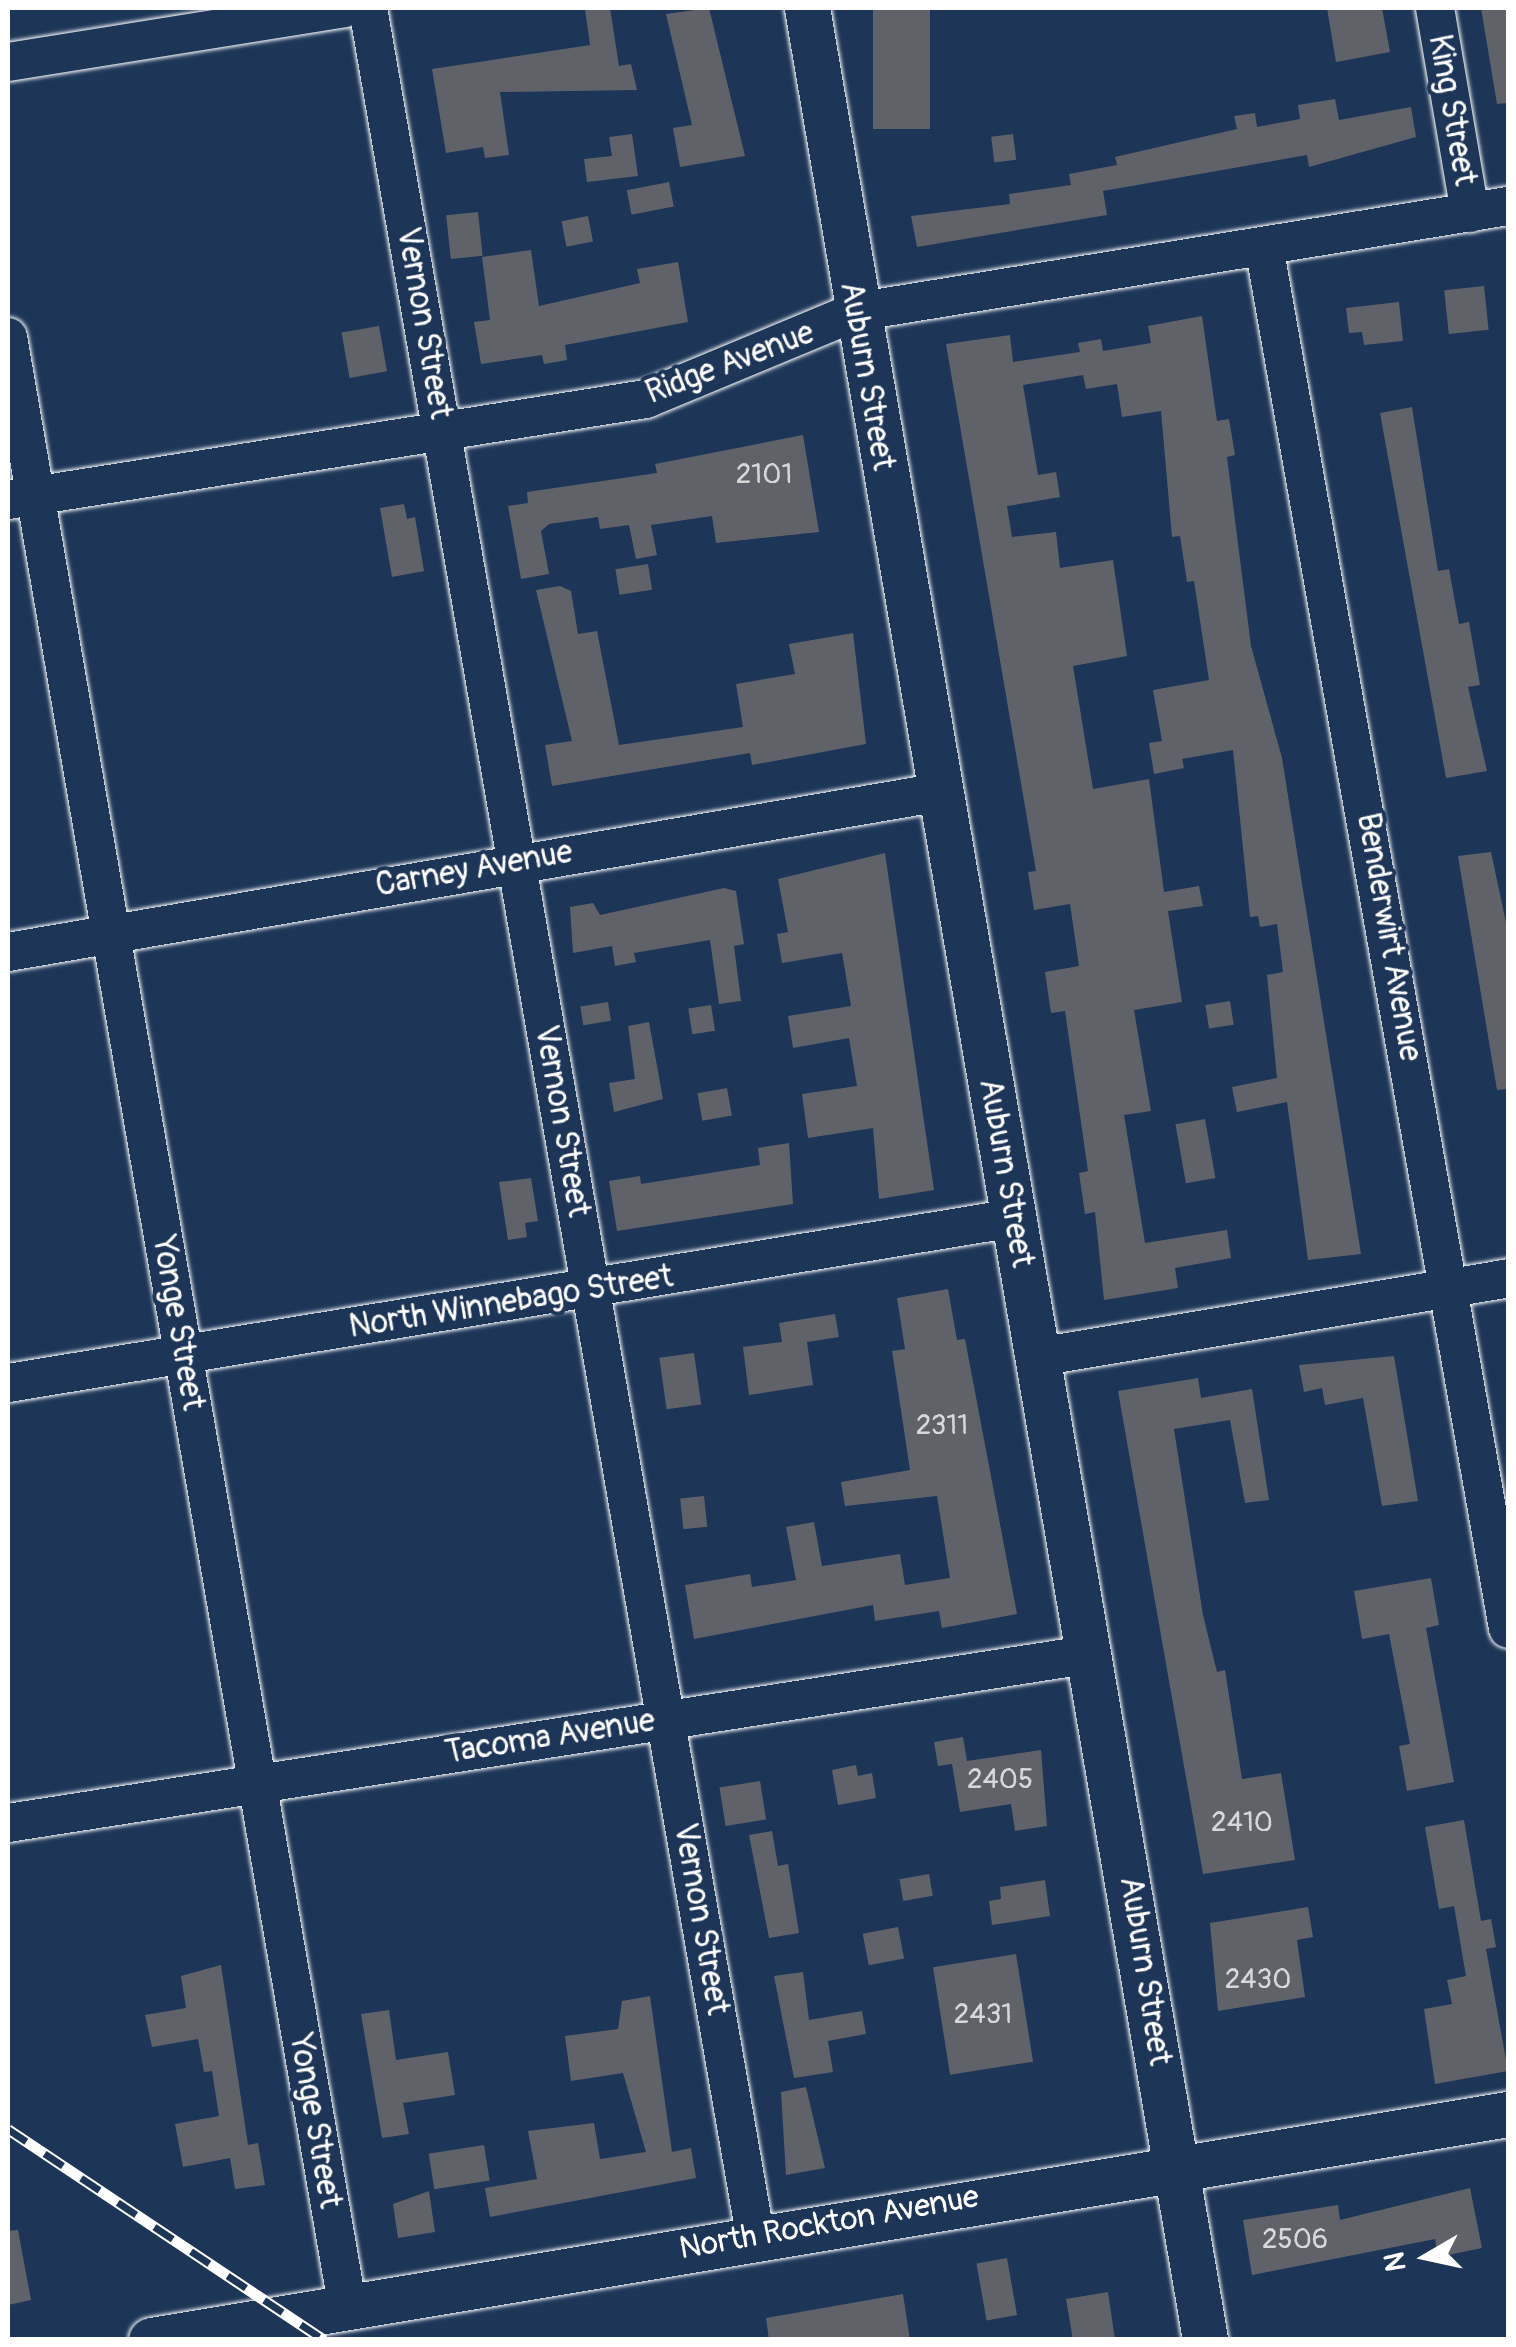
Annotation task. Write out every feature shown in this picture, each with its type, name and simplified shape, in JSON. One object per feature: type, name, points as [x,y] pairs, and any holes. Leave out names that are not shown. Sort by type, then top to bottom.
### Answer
[{"type":"main road","name":"Auburn Street","points":[[807,8],[855,312],[1092,1654],[1205,2340]]},
{"type":"main road","name":"North Rockton Avenue","points":[[151,2340],[1176,2164],[1508,2114]]},
{"type":"street","points":[[8,62],[346,8]]},
{"type":"street","name":"Vernon Street","points":[[368,8],[755,2235]]},
{"type":"street","name":"King Street","points":[[1435,8],[1470,213]]},
{"type":"street","name":"Ridge Avenue","points":[[21,497],[443,434],[672,392],[855,312],[1508,206]]},
{"type":"street","name":"Benderwirt Avenue","points":[[1264,246],[1453,1288],[1508,1629]]},
{"type":"street","name":"Yonge Street","points":[[8,337],[21,497],[111,938],[348,2309]]},
{"type":"street","name":"Carney Avenue","points":[[8,952],[111,938],[516,860],[941,792]]},
{"type":"street","name":"North Winnebago Street","points":[[8,1383],[1014,1218]]},
{"type":"street","points":[[1038,1357],[1508,1278]]},
{"type":"street","name":"Tacoma Avenue","points":[[8,1823],[1092,1654]]},
{"type":"building","points":[[610,8],[619,66],[631,64],[637,90],[500,92],[509,155],[485,158],[483,147],[446,153],[432,69],[590,45],[585,9]]},
{"type":"building","points":[[709,8],[745,156],[680,167],[673,128],[692,125],[666,14]]},
{"type":"building","points":[[873,8],[930,8],[930,129],[873,129]]},
{"type":"building","points":[[1327,8],[1382,8],[1390,52],[1336,62]]},
{"type":"building","points":[[1481,8],[1508,8],[1508,103],[1497,104]]},
{"type":"building","points":[[1335,99],[1339,120],[1411,107],[1416,137],[1309,167],[1307,155],[1103,191],[1107,215],[917,247],[911,216],[1010,204],[1009,194],[1071,185],[1069,174],[1117,165],[1115,157],[1237,129],[1234,116],[1255,113],[1257,127],[1300,119],[1298,105]]},
{"type":"building","points":[[632,134],[638,176],[587,182],[584,159],[612,156],[609,137]]},
{"type":"building","points":[[1013,134],[1016,160],[994,162],[991,137]]},
{"type":"building","points":[[669,182],[674,207],[632,215],[627,190]]},
{"type":"building","points":[[478,212],[483,256],[451,259],[446,215]]},
{"type":"building","points":[[588,216],[593,242],[566,247],[561,221]]},
{"type":"building","points":[[531,250],[539,306],[640,283],[637,269],[678,262],[688,322],[565,345],[567,360],[544,364],[542,355],[481,364],[474,322],[490,320],[482,257]]},
{"type":"building","points":[[1484,286],[1489,330],[1449,334],[1444,290]]},
{"type":"building","points":[[1399,302],[1403,341],[1364,345],[1362,332],[1349,333],[1346,308]]},
{"type":"building","points":[[1202,316],[1217,421],[1229,419],[1235,455],[1227,457],[1251,646],[1282,758],[1361,1254],[1308,1260],[1287,1102],[1237,1112],[1232,1087],[1277,1078],[1267,975],[1283,972],[1277,924],[1260,927],[1258,916],[1250,917],[1233,750],[1182,759],[1184,768],[1154,774],[1149,743],[1162,741],[1153,690],[1209,680],[1194,581],[1187,582],[1180,536],[1172,537],[1161,411],[1122,417],[1117,384],[1086,389],[1083,375],[1023,385],[1038,475],[1056,472],[1060,497],[1007,506],[1012,537],[1056,532],[1060,568],[1113,560],[1127,656],[1073,666],[1093,789],[1149,779],[1164,892],[1199,886],[1203,906],[1168,911],[1182,1002],[1134,1010],[1151,1111],[1124,1115],[1145,1243],[1227,1230],[1231,1258],[1175,1268],[1178,1288],[1104,1300],[1095,1212],[1085,1214],[1079,1173],[1088,1171],[1065,1011],[1051,1013],[1045,972],[1079,966],[1070,904],[1034,910],[1028,872],[1036,871],[946,344],[1010,335],[1013,362],[1080,352],[1078,343],[1101,339],[1103,351],[1151,343],[1148,326]]},
{"type":"building","points":[[379,326],[387,371],[350,378],[342,333]]},
{"type":"building","points":[[1412,407],[1438,571],[1449,569],[1459,624],[1469,622],[1480,685],[1468,687],[1487,771],[1446,778],[1380,413]]},
{"type":"building","points":[[803,435],[819,532],[716,543],[712,516],[651,525],[657,555],[636,559],[629,525],[600,529],[598,517],[549,524],[541,531],[549,574],[521,579],[508,506],[528,503],[527,492],[657,473],[655,464]]},
{"type":"building","points":[[404,504],[407,519],[415,517],[424,571],[392,577],[380,508]]},
{"type":"building","points":[[648,564],[652,590],[619,595],[615,569]]},
{"type":"building","points":[[560,586],[571,591],[578,634],[597,631],[619,745],[743,727],[736,684],[795,674],[789,644],[853,633],[866,744],[752,765],[750,753],[552,786],[545,745],[572,741],[536,590]]},
{"type":"building","points":[[1491,852],[1508,932],[1508,1089],[1497,1090],[1458,856]]},
{"type":"building","points":[[885,853],[934,1190],[879,1199],[873,1128],[808,1138],[802,1094],[857,1086],[849,1038],[793,1048],[788,1016],[851,1006],[842,953],[782,963],[777,934],[788,932],[778,879]]},
{"type":"building","points":[[724,888],[736,891],[744,944],[734,946],[741,1001],[719,1004],[710,940],[634,953],[636,962],[615,966],[612,946],[573,953],[570,907],[593,903],[600,915]]},
{"type":"building","points":[[1230,1001],[1234,1025],[1209,1029],[1205,1005]]},
{"type":"building","points":[[608,1002],[611,1021],[583,1025],[580,1006]]},
{"type":"building","points":[[711,1005],[715,1031],[692,1034],[688,1009]]},
{"type":"building","points":[[649,1022],[663,1099],[614,1112],[609,1083],[635,1079],[628,1026]]},
{"type":"building","points":[[727,1088],[732,1116],[702,1121],[697,1093]]},
{"type":"building","points":[[1205,1119],[1215,1178],[1186,1183],[1175,1124]]},
{"type":"building","points":[[789,1143],[793,1204],[617,1231],[609,1181],[640,1176],[641,1184],[760,1165],[758,1148]]},
{"type":"building","points":[[531,1178],[538,1221],[525,1223],[527,1237],[508,1240],[499,1182]]},
{"type":"building","points":[[948,1289],[957,1340],[965,1339],[1017,1614],[942,1628],[939,1611],[875,1621],[873,1605],[694,1639],[685,1585],[750,1574],[752,1587],[796,1580],[786,1527],[814,1522],[822,1566],[900,1554],[905,1585],[950,1578],[937,1496],[845,1506],[841,1482],[910,1470],[892,1351],[905,1349],[897,1298]]},
{"type":"building","points":[[835,1314],[839,1337],[807,1342],[813,1385],[749,1395],[743,1347],[782,1342],[779,1323]]},
{"type":"building","points":[[694,1353],[701,1404],[667,1409],[659,1358]]},
{"type":"building","points":[[1394,1356],[1418,1501],[1382,1506],[1363,1398],[1325,1405],[1322,1388],[1304,1392],[1299,1365]]},
{"type":"building","points":[[1198,1378],[1201,1398],[1252,1389],[1269,1500],[1245,1503],[1230,1420],[1174,1429],[1203,1615],[1217,1672],[1225,1670],[1242,1779],[1281,1773],[1295,1860],[1203,1874],[1118,1391]]},
{"type":"building","points":[[704,1496],[707,1527],[683,1529],[680,1499]]},
{"type":"building","points":[[1431,1578],[1439,1625],[1426,1628],[1454,1782],[1407,1791],[1399,1746],[1410,1744],[1389,1634],[1362,1639],[1354,1591]]},
{"type":"building","points":[[963,1737],[967,1761],[1041,1750],[1047,1826],[1015,1831],[1011,1804],[960,1812],[952,1764],[938,1766],[934,1742]]},
{"type":"building","points":[[856,1765],[858,1776],[872,1773],[876,1798],[838,1805],[832,1770]]},
{"type":"building","points":[[760,1781],[766,1820],[726,1826],[720,1787]]},
{"type":"building","points":[[1464,1820],[1481,1921],[1491,1919],[1496,1947],[1486,1949],[1508,2071],[1435,2084],[1424,2009],[1452,2004],[1447,1980],[1466,1976],[1454,1906],[1439,1909],[1425,1827]]},
{"type":"building","points":[[772,1831],[778,1866],[788,1864],[799,1933],[769,1938],[749,1835]]},
{"type":"building","points":[[929,1874],[933,1896],[903,1901],[899,1879]]},
{"type":"building","points":[[1045,1880],[1050,1916],[992,1925],[989,1901],[1001,1899],[1000,1887]]},
{"type":"building","points":[[1308,1907],[1313,1937],[1297,1940],[1305,1997],[1218,2011],[1210,1923]]},
{"type":"building","points":[[898,1927],[904,1958],[869,1965],[863,1934]]},
{"type":"building","points":[[1016,1954],[1033,2062],[950,2075],[933,1967]]},
{"type":"building","points":[[221,1965],[248,2145],[258,2143],[265,2185],[235,2189],[230,2158],[183,2167],[175,2124],[219,2116],[212,2071],[204,2072],[198,2039],[152,2047],[145,2015],[186,2008],[181,1976]]},
{"type":"building","points":[[803,1972],[809,2020],[862,2011],[866,2034],[828,2041],[833,2072],[794,2078],[774,1976]]},
{"type":"building","points":[[650,1996],[672,2152],[691,2148],[696,2178],[490,2217],[485,2188],[537,2179],[528,2131],[594,2123],[600,2159],[646,2152],[623,2073],[571,2081],[565,2036],[618,2029],[622,2001]]},
{"type":"building","points":[[389,2010],[396,2060],[448,2052],[455,2095],[403,2103],[409,2134],[382,2138],[361,2014]]},
{"type":"building","points":[[806,2087],[825,2168],[786,2175],[781,2092]]},
{"type":"building","points":[[484,2145],[490,2181],[434,2189],[429,2154]]},
{"type":"building","points":[[1470,2188],[1482,2248],[1438,2257],[1435,2239],[1252,2275],[1243,2220],[1338,2205],[1340,2220]]},
{"type":"building","points":[[429,2191],[435,2232],[398,2238],[393,2204]]},
{"type":"building","points":[[18,2230],[31,2300],[8,2305],[8,2231]]},
{"type":"building","points":[[1007,2258],[1017,2315],[987,2321],[976,2263]]},
{"type":"building","points":[[1108,2292],[1115,2340],[1073,2340],[1066,2299]]},
{"type":"building","points":[[903,2294],[910,2340],[769,2340],[766,2318]]},
{"type":"railway","points":[[8,2129],[324,2340]]}]
